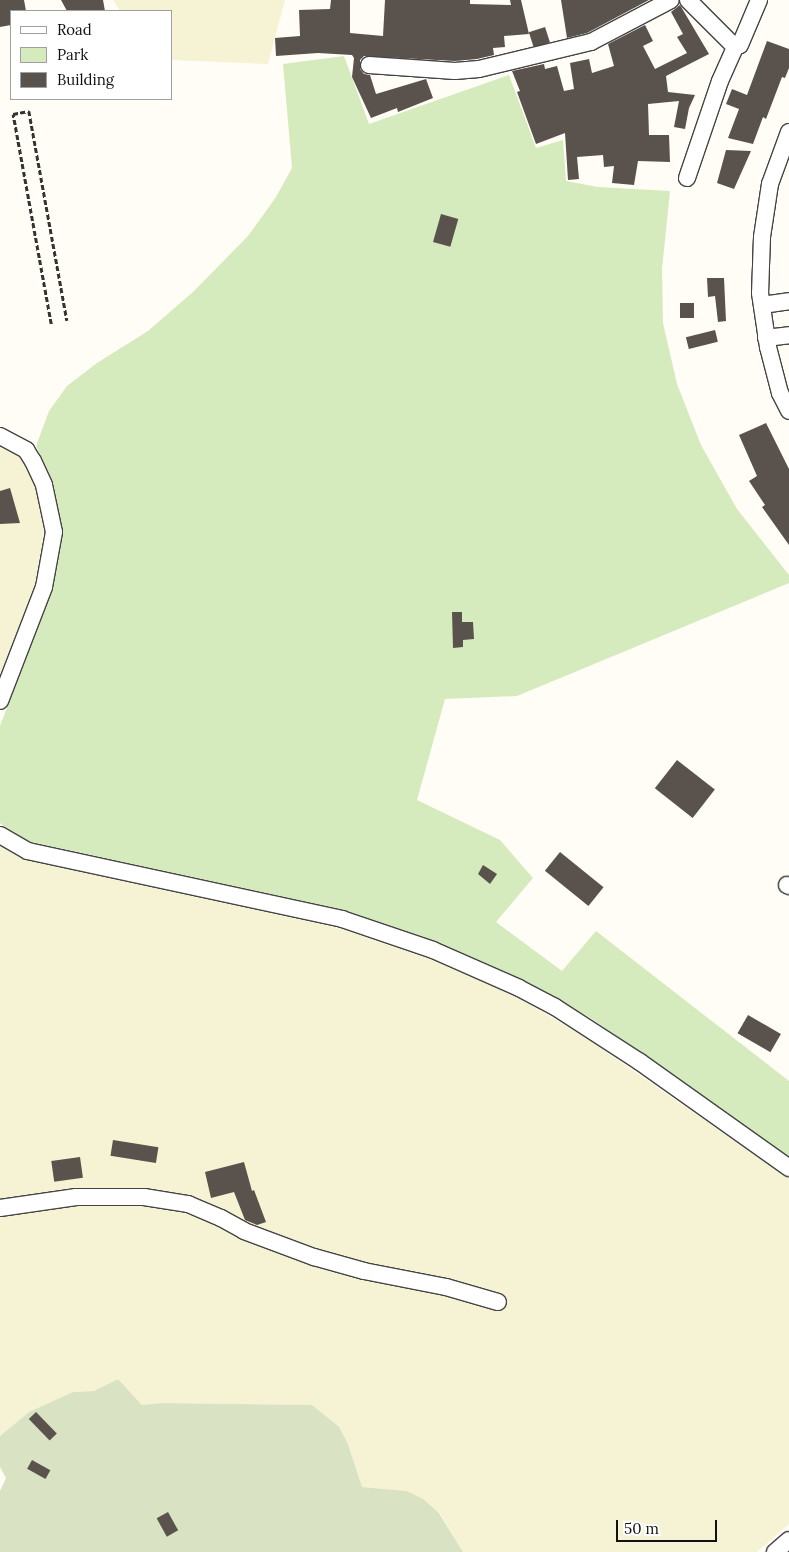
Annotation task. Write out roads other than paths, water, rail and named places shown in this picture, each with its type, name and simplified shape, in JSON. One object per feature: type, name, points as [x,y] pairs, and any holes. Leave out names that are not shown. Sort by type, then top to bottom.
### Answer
[{"type":"street","points":[[368,65],[455,71],[479,69],[591,42],[671,0]]},
{"type":"street","points":[[688,0],[735,47]]},
{"type":"street","points":[[687,178],[720,81],[735,47],[740,45],[759,0]]},
{"type":"street","points":[[789,132],[770,184],[762,237],[760,293],[766,338],[780,393],[789,411]]},
{"type":"street","points":[[762,305],[789,301]]},
{"type":"street","points":[[766,338],[789,335]]},
{"type":"street","points":[[0,436],[26,450],[34,461],[44,485],[54,532],[44,587],[0,701]]},
{"type":"street","points":[[0,835],[28,851],[342,919],[433,950],[519,988],[555,1007],[640,1062],[789,1168]]},
{"type":"street","points":[[0,1208],[76,1198],[144,1197],[188,1204],[222,1218],[244,1231],[314,1257],[364,1271],[446,1287],[498,1302]]},
{"type":"street","points":[[775,1552],[789,1540]]}]
